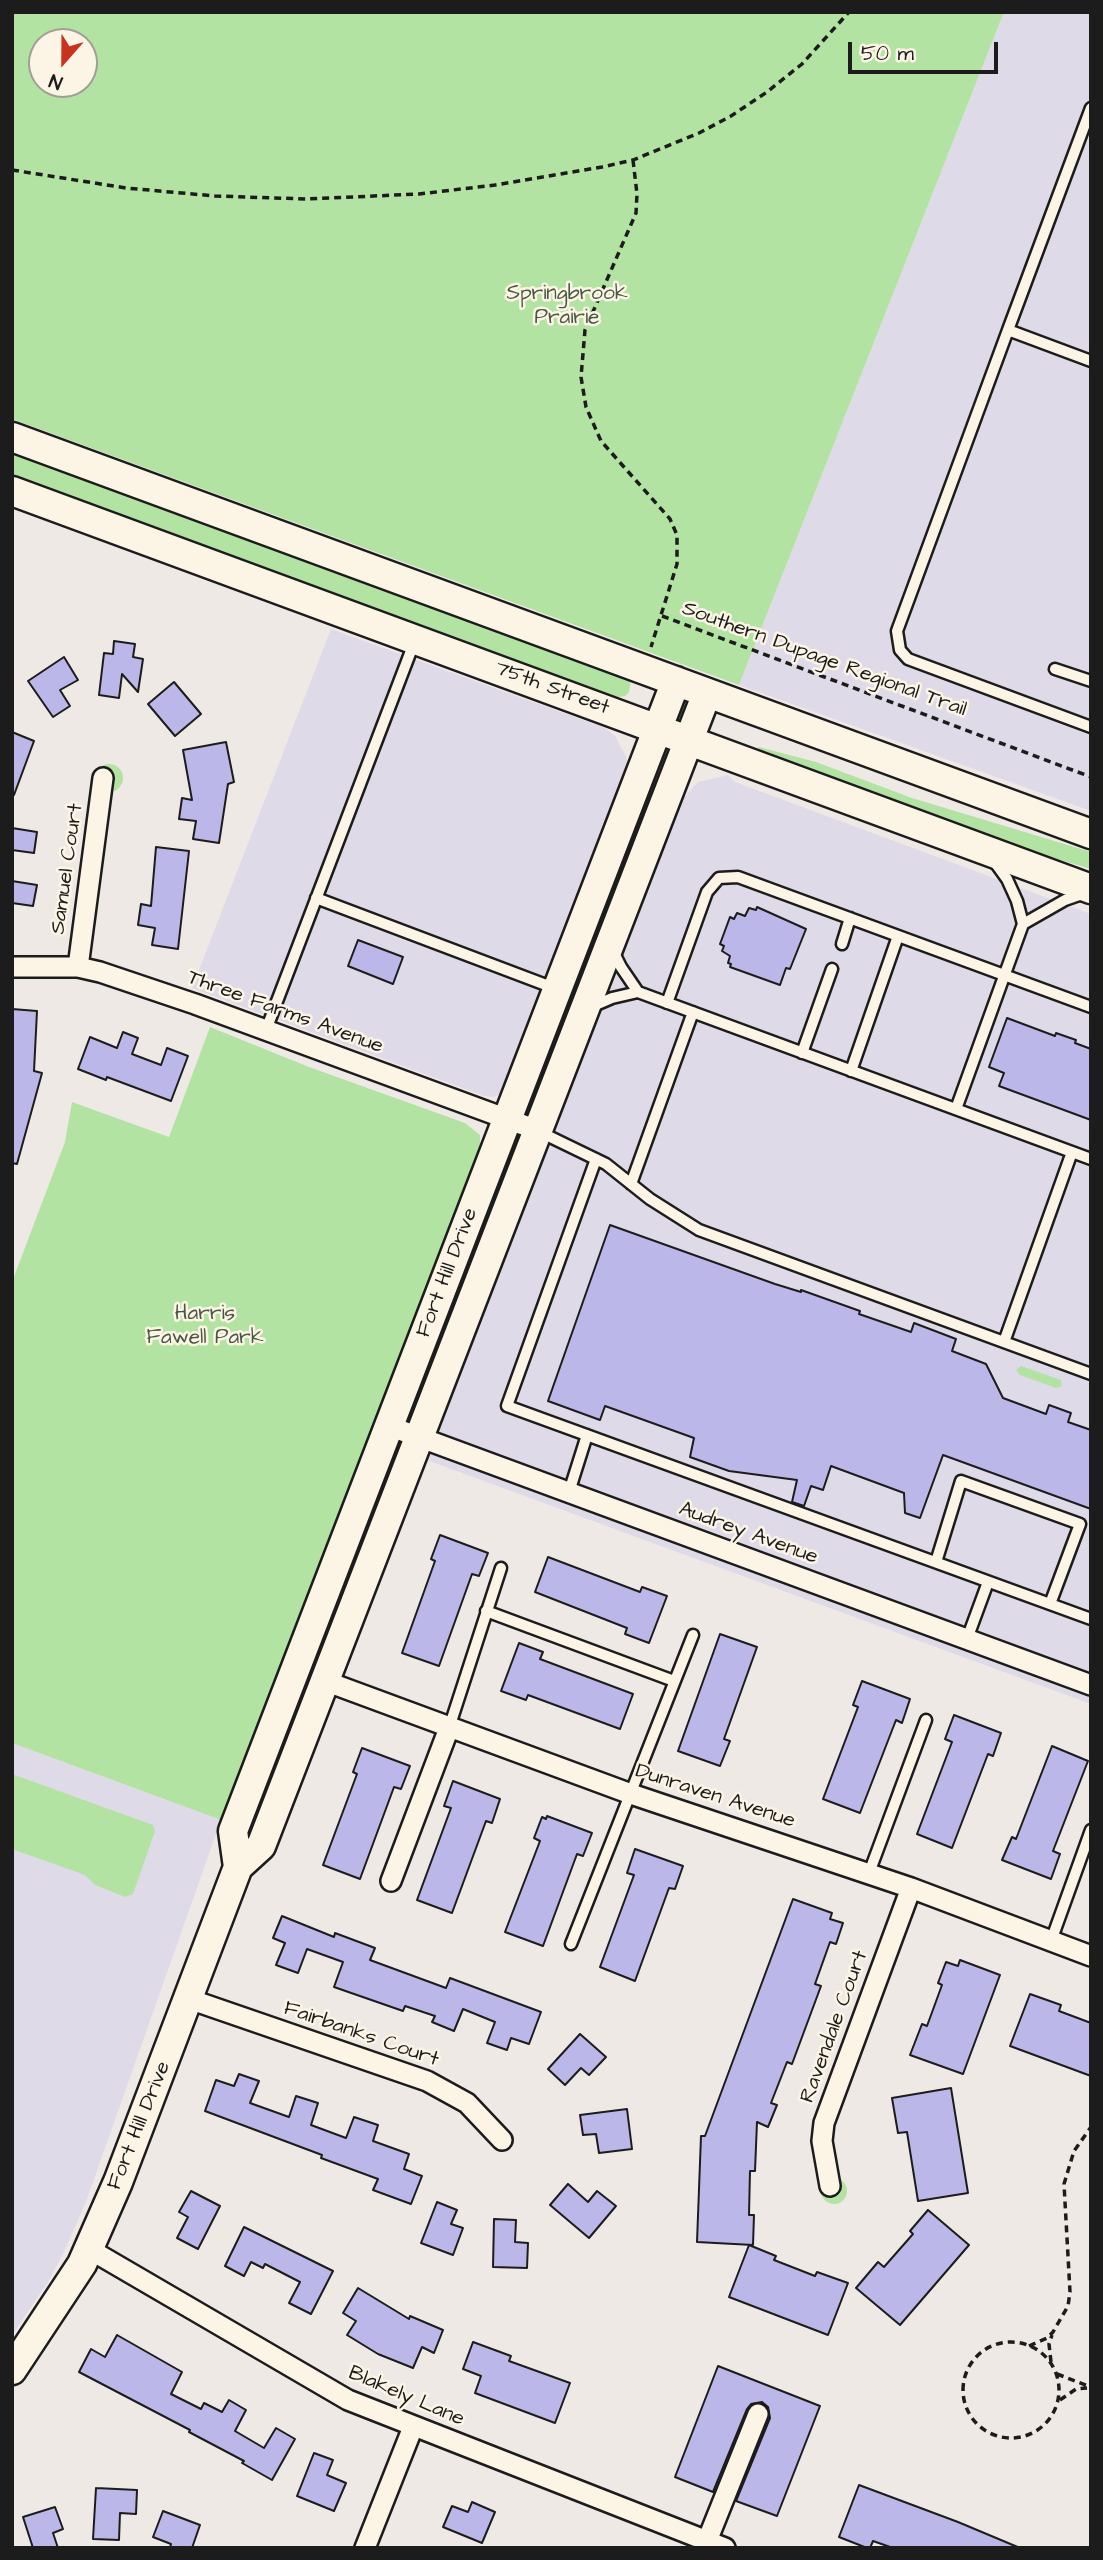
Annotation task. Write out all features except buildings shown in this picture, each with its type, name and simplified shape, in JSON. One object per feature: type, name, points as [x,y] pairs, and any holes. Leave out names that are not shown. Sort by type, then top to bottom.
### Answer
[{"type":"street","points":[[12,437],[1090,832]]},
{"type":"street","name":"75th Street","points":[[12,491],[1091,890]]},
{"type":"street","name":"Fort Hill Drive","points":[[12,2370],[82,2264],[118,2182],[237,1867],[233,1831],[676,681]]},
{"type":"street","name":"Fort Hill Drive","points":[[237,1867],[261,1846],[707,693]]},
{"type":"street","name":"Samuel Court","points":[[78,967],[103,778]]},
{"type":"street","name":"Three Farms Avenue","points":[[12,967],[78,967],[183,1000],[537,1130]]},
{"type":"street","name":"Audrey Avenue","points":[[389,1426],[1091,1685]]},
{"type":"street","name":"Dunraven Avenue","points":[[325,1681],[631,1794],[911,1888],[1091,1956]]},
{"type":"street","points":[[391,1881],[449,1728]]},
{"type":"street","name":"Ravendale Court","points":[[830,2186],[821,2141],[824,2123],[911,1888]]},
{"type":"street","name":"Fairbanks Court","points":[[189,2000],[427,2081],[467,2103],[502,2140]]},
{"type":"street","name":"Blakely Lane","points":[[89,2249],[348,2400],[716,2544]]},
{"type":"street","points":[[716,2544],[758,2414]]},
{"type":"street","points":[[365,2548],[413,2427]]},
{"type":"lane","points":[[1091,108],[897,631],[900,650],[908,659],[1091,727]]},
{"type":"lane","points":[[1008,330],[1091,361]]},
{"type":"lane","points":[[266,1030],[415,639]]},
{"type":"lane","points":[[1055,669],[1091,681]]},
{"type":"lane","points":[[956,1109],[1023,924],[1007,879],[985,849]]},
{"type":"lane","points":[[667,1003],[707,892],[719,878],[738,877],[1091,1007]]},
{"type":"lane","points":[[1023,924],[1065,900],[1091,890]]},
{"type":"lane","points":[[316,898],[558,989]]},
{"type":"lane","points":[[842,944],[850,918]]},
{"type":"lane","points":[[851,1071],[898,936]]},
{"type":"lane","points":[[609,943],[638,992]]},
{"type":"lane","points":[[802,1053],[832,969]]},
{"type":"lane","points":[[584,1010],[612,998],[638,992],[1091,1159]]},
{"type":"lane","points":[[631,1184],[693,1012]]},
{"type":"lane","points":[[537,1130],[596,1158],[699,1230],[1091,1374]]},
{"type":"lane","points":[[1003,1342],[1072,1152]]},
{"type":"lane","points":[[596,1158],[507,1406],[1091,1619]]},
{"type":"lane","points":[[569,1492],[587,1435]]},
{"type":"lane","points":[[936,1562],[961,1481],[1080,1524],[1050,1604]]},
{"type":"lane","points":[[449,1728],[501,1568]]},
{"type":"lane","points":[[967,1639],[988,1582]]},
{"type":"lane","points":[[486,1611],[674,1681]]},
{"type":"lane","points":[[571,1944],[693,1635]]},
{"type":"lane","points":[[869,1873],[926,1720]]},
{"type":"lane","points":[[1051,1941],[1091,1830]]},
{"type":"path","points":[[12,170],[126,188],[215,196],[306,199],[419,194],[495,185],[634,160],[699,133],[767,92],[802,64],[849,12]]},
{"type":"path","name":"Southern Dupage Regional Trail","points":[[634,160],[636,213],[585,330],[581,377],[586,407],[601,441],[670,519],[677,535],[677,564],[662,617],[1091,776]]},
{"type":"path","points":[[643,669],[662,617]]},
{"type":"path","points":[[1052,2364],[1040,2351],[1029,2346],[1003,2343],[991,2347],[975,2359],[965,2375],[963,2386],[966,2408],[973,2419],[994,2435],[1021,2437],[1043,2427],[1059,2401],[1059,2384],[1049,2344],[1068,2306],[1070,2292],[1064,2184],[1074,2151],[1091,2127]]},
{"type":"path","points":[[1029,2346],[1053,2332]]},
{"type":"path","points":[[1056,2373],[1090,2387]]},
{"type":"path","points":[[1059,2401],[1076,2389],[1090,2387]]},
{"type":"shaded area","points":[[1004,12],[1091,12],[1091,811],[739,685]]},
{"type":"shaded area","points":[[331,629],[605,728],[615,736],[626,756],[628,768],[503,1092],[494,1097],[484,1096],[192,988]]},
{"type":"shaded area","points":[[728,775],[735,782],[1091,914],[1091,1704],[424,1459],[681,801],[698,782]]},
{"type":"shaded area","points":[[12,1743],[221,1820],[86,2202],[48,2282],[12,2335]]},
{"type":"green space","name":"Springbrook Prairie","points":[[12,12],[1004,12],[739,685],[12,419]]},
{"type":"green space","points":[[12,452],[631,679],[629,692],[625,696],[613,698],[12,478]]},
{"type":"green space","points":[[759,747],[816,762],[912,798],[1091,852],[1091,869],[1004,843],[757,752]]},
{"type":"green space","points":[[109,764],[119,768],[123,778],[119,788],[109,792],[99,788],[95,778],[99,768]]},
{"type":"green space","points":[[647,799],[652,800],[538,1091],[536,1085]]},
{"type":"green space","name":"Harris Fawell Park","points":[[210,1027],[309,1067],[465,1123],[480,1135],[478,1155],[221,1820],[12,1743],[12,1282],[65,1142],[72,1102],[169,1137]]},
{"type":"green space","points":[[507,1166],[510,1166],[421,1402],[416,1397],[417,1391],[499,1179]]},
{"type":"green space","points":[[1021,1366],[1061,1380],[1062,1386],[1056,1388],[1020,1375],[1016,1370]]},
{"type":"green space","points":[[386,1470],[394,1472],[248,1854],[238,1850]]},
{"type":"green space","points":[[12,1774],[153,1825],[155,1831],[133,1894],[125,1897],[95,1885],[85,1875],[12,1849]]},
{"type":"green space","points":[[834,2178],[843,2182],[847,2191],[843,2200],[834,2204],[825,2200],[821,2191],[825,2182]]}]
